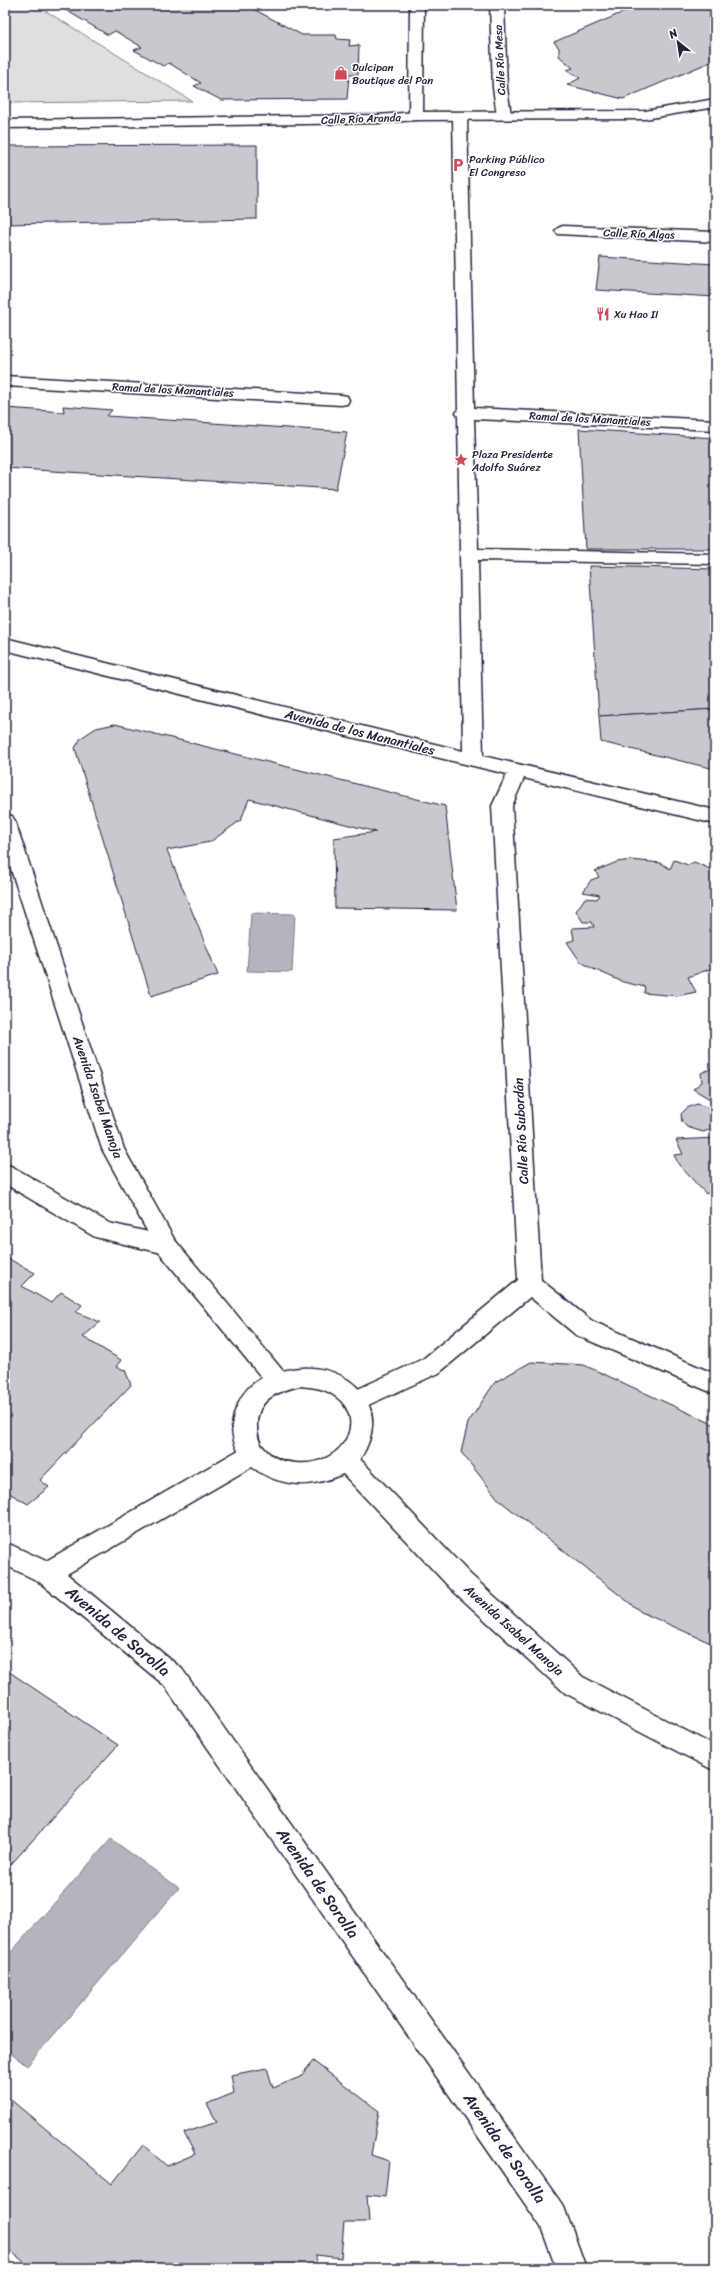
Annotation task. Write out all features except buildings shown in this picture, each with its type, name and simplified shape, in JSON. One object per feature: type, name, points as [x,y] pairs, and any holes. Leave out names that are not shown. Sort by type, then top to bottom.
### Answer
[{"type":"street","points":[[416,116],[417,5]]},
{"type":"street","name":"Calle Río Mesa","points":[[497,5],[500,88],[504,115]]},
{"type":"street","name":"Calle Río Aranda","points":[[5,124],[378,120],[416,116],[504,115],[555,117],[645,115],[715,103]]},
{"type":"street","points":[[460,116],[465,378],[464,413],[473,759]]},
{"type":"street","name":"Calle Río Algas","points":[[563,232],[715,237]]},
{"type":"street","name":"Ramal de los Manantiales","points":[[5,381],[341,400]]},
{"type":"street","name":"Ramal de los Manantiales","points":[[464,413],[715,425]]},
{"type":"street","points":[[468,554],[715,559]]},
{"type":"street","name":"Avenida de los Manantiales","points":[[5,644],[715,817]]},
{"type":"street","name":"Calle Río Subordán","points":[[518,770],[502,806],[530,1284]]},
{"type":"street","name":"Avenida Isabel Manoja","points":[[5,821],[114,1149],[166,1245],[278,1381]]},
{"type":"street","points":[[5,1173],[103,1231],[166,1245]]},
{"type":"street","points":[[355,1401],[431,1366],[530,1284],[584,1328],[715,1384]]},
{"type":"street","points":[[299,1376],[322,1379],[341,1387],[355,1401],[362,1415],[362,1431],[356,1446],[346,1460],[323,1471],[296,1475],[272,1469],[253,1454],[243,1434],[245,1413],[257,1393],[278,1381],[299,1376]]},
{"type":"street","points":[[47,1573],[253,1454]]},
{"type":"street","name":"Avenida Isabel Manoja","points":[[346,1460],[461,1582],[574,1685],[715,1760]]},
{"type":"street","name":"Avenida de Sorolla","points":[[5,1553],[47,1573],[173,1677],[553,2218],[571,2268]]},
{"type":"shaded area","points":[[5,5],[36,5],[192,101],[5,103]]},
{"type":"shaded area","points":[[251,913],[295,914],[292,972],[247,971]]},
{"type":"shaded area","points":[[111,1839],[179,1888],[27,2066],[5,2049],[5,1959]]},
{"type":"place","name":"Dulcipan Boutique del Pan","points":[[341,73]]},
{"type":"place","name":"Parking Público El Congreso","points":[[458,165]]},
{"type":"place","name":"Xu Hao II","points":[[603,314]]},
{"type":"place","name":"Plaza Presidente Adolfo Suárez","points":[[461,460]]}]
